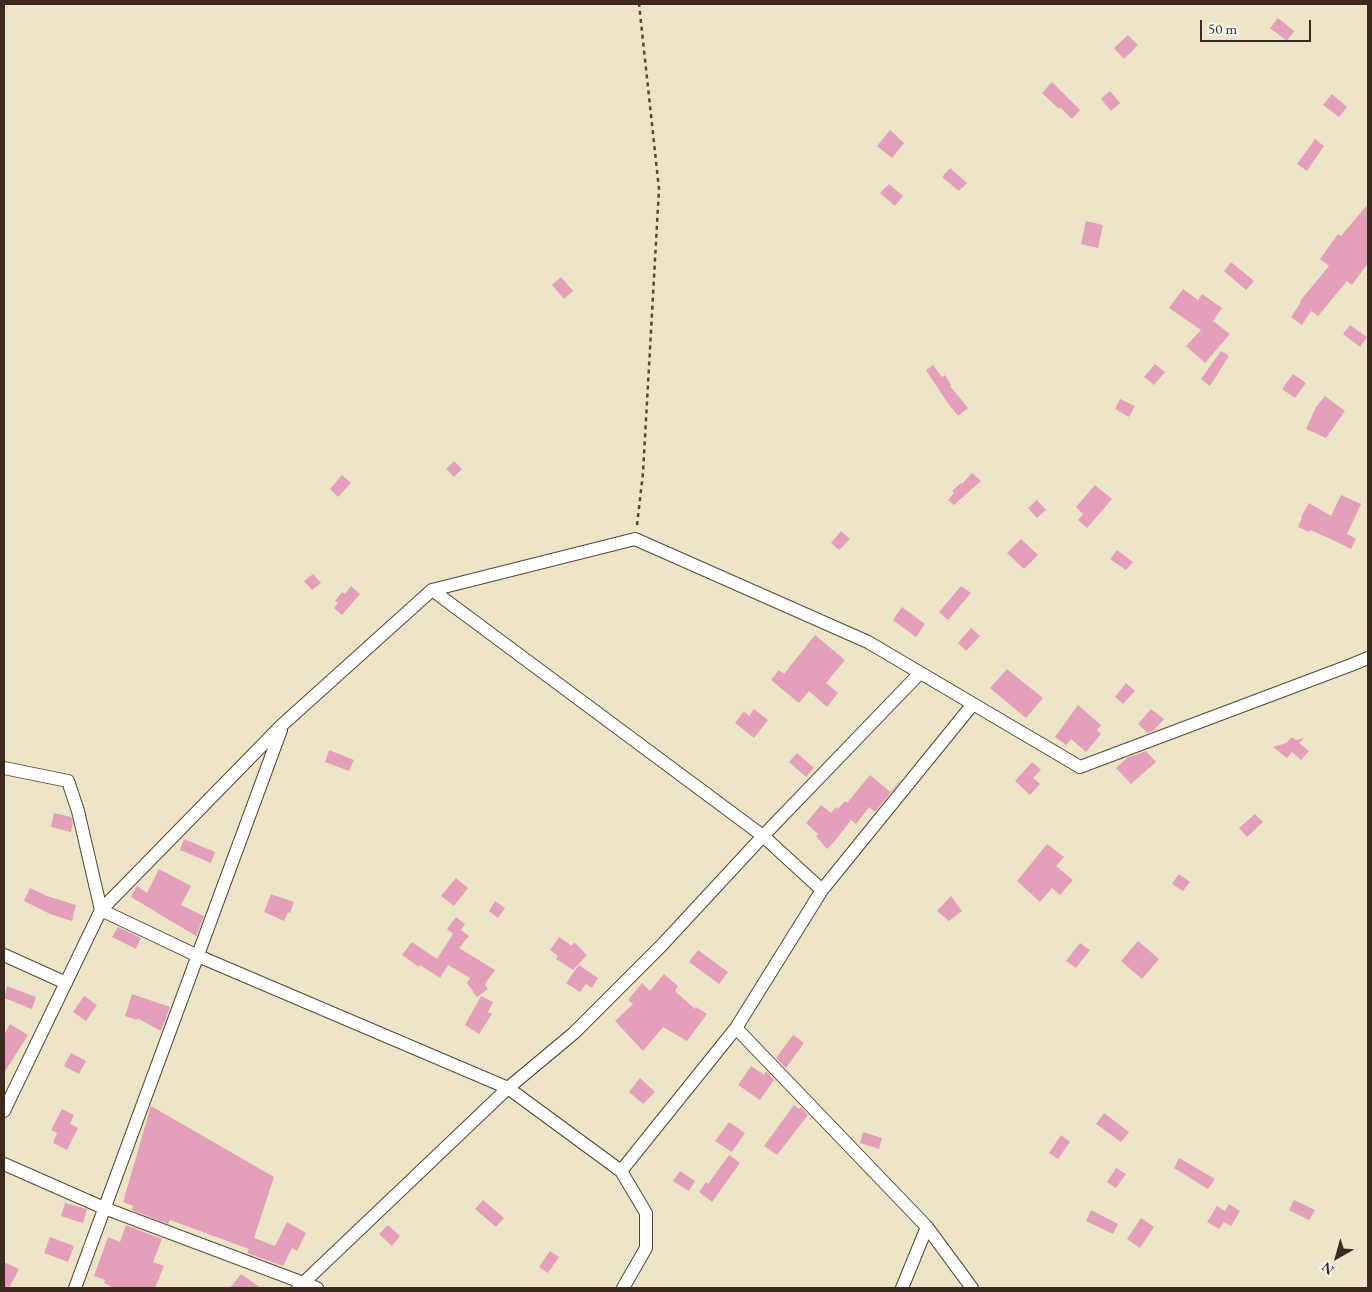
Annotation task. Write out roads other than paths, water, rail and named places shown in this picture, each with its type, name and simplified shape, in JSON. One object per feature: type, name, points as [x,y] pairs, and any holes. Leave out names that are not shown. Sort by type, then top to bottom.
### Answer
[{"type":"street","points":[[4,1111],[101,910],[282,725],[432,590],[635,539],[868,642],[1080,767],[1368,658]]},
{"type":"street","points":[[432,590],[763,836],[822,890]]},
{"type":"street","points":[[301,1285],[508,1088],[574,1033],[662,945],[920,672]]},
{"type":"street","points":[[621,1170],[736,1028],[822,890],[973,704]]},
{"type":"street","points":[[75,1288],[282,725]]},
{"type":"street","points":[[4,768],[68,781],[78,811],[101,910]]},
{"type":"street","points":[[101,910],[198,956],[508,1088],[621,1170],[646,1213],[646,1248],[623,1288]]},
{"type":"street","points":[[4,955],[66,983]]},
{"type":"street","points":[[736,1028],[927,1226],[972,1288]]},
{"type":"street","points":[[4,1164],[104,1208],[301,1285],[317,1288]]},
{"type":"street","points":[[902,1288],[927,1226]]}]
